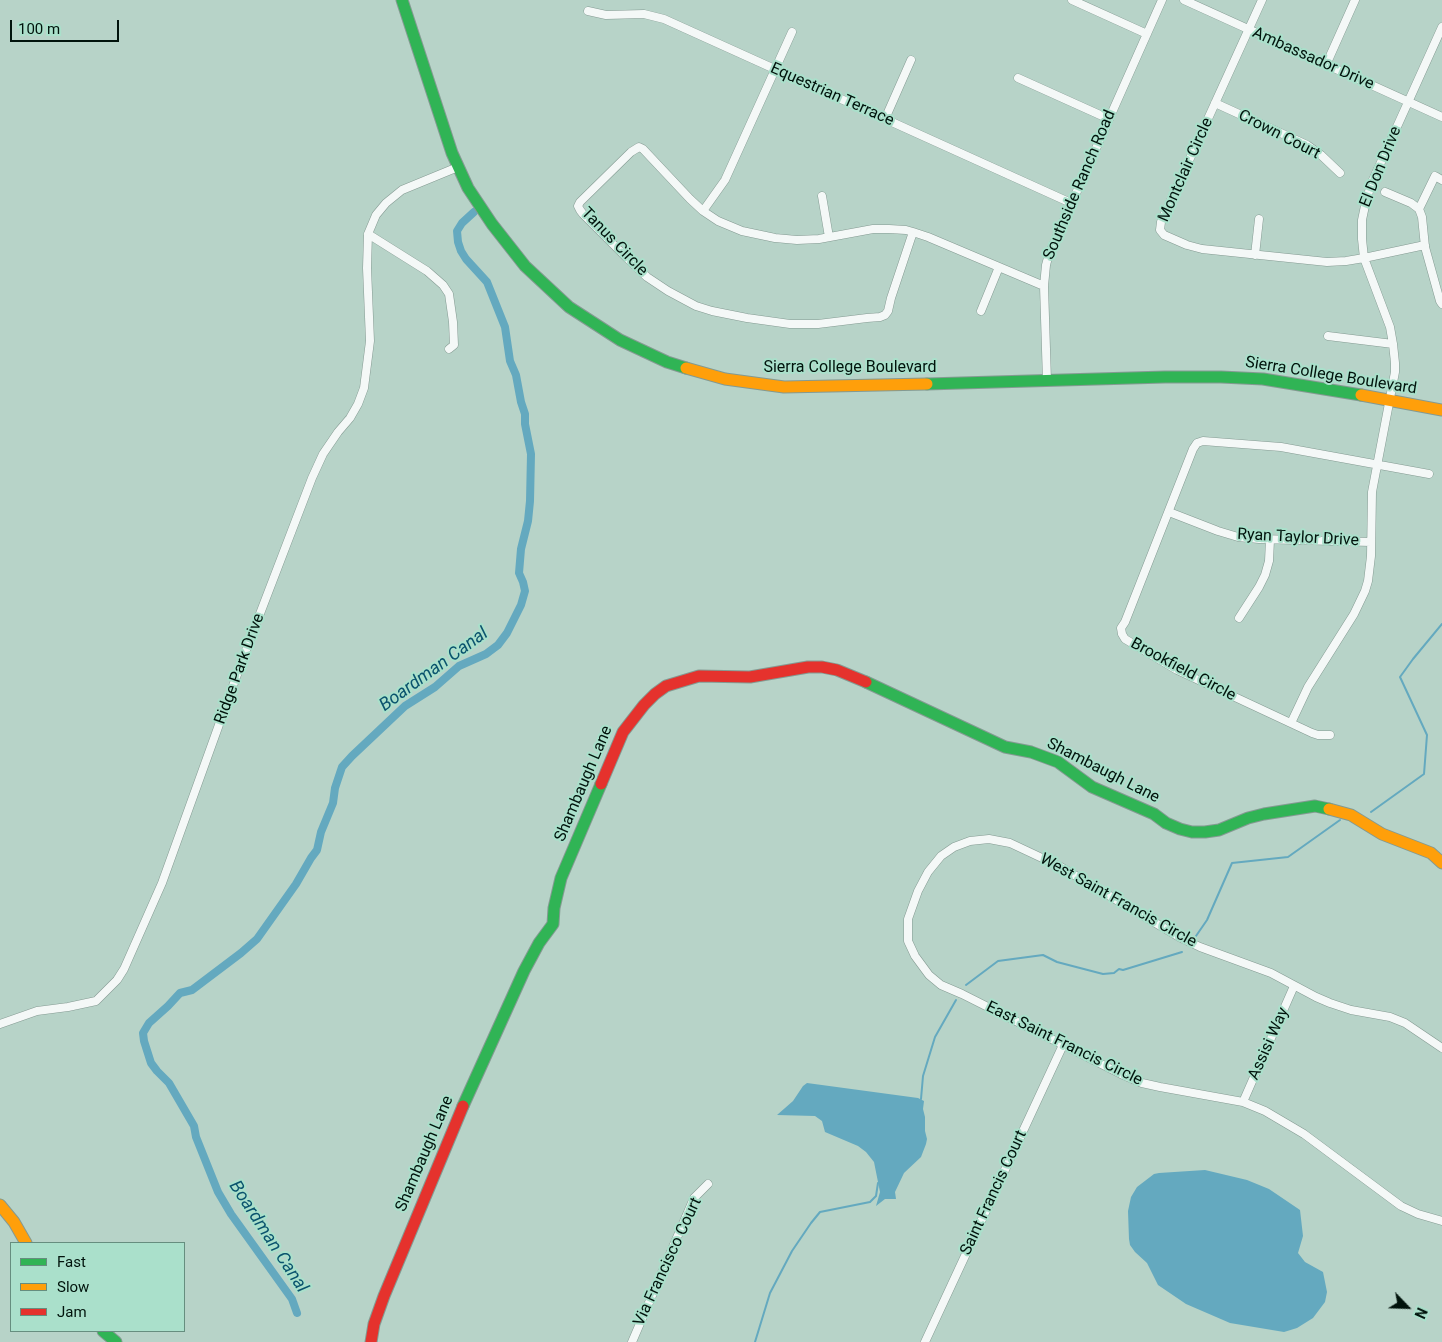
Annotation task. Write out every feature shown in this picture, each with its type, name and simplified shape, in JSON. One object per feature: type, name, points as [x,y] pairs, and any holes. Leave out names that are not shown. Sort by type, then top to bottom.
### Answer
[{"type":"street","name":"Sierra College Boulevard","points":[[402,0],[442,125],[458,167],[468,188],[492,224],[513,252],[569,307],[607,332],[667,362],[725,379],[784,386],[1221,377],[1280,381],[1442,410]]},
{"type":"street","points":[[1072,0],[1147,34]]},
{"type":"street","name":"Southside Ranch Road","points":[[1047,380],[1044,286],[1049,254],[1162,0]]},
{"type":"street","name":"Ambassador Drive","points":[[1184,0],[1442,117]]},
{"type":"street","name":"Montclair Circle","points":[[1262,0],[1161,222],[1160,230],[1164,236],[1195,248],[1327,262],[1364,258],[1425,245]]},
{"type":"street","points":[[1326,64],[1355,0]]},
{"type":"street","name":"Equestrian Terrace","points":[[588,11],[606,15],[638,13],[653,15],[1071,203]]},
{"type":"street","name":"El Don Drive","points":[[1389,401],[1395,372],[1393,344],[1387,318],[1364,258],[1362,230],[1366,201],[1372,182],[1442,27]]},
{"type":"street","points":[[703,211],[725,180],[792,32]]},
{"type":"street","points":[[884,119],[911,60]]},
{"type":"street","points":[[1018,78],[1109,119]]},
{"type":"street","name":"Crown Court","points":[[1215,103],[1307,145],[1340,173]]},
{"type":"street","name":"Tanus Circle","points":[[913,232],[888,311],[885,315],[818,324],[790,324],[729,316],[696,306],[668,292],[647,277],[627,258],[578,206],[631,152],[639,147],[703,211],[726,224],[751,233],[792,240],[808,240],[881,229],[913,232],[1044,286]]},
{"type":"street","name":"Ridge Park Drive","points":[[0,1024],[37,1011],[96,1001],[117,980],[132,953],[162,883],[243,658],[312,478],[324,454],[338,432],[350,418],[364,388],[370,341],[367,268],[368,234],[376,215],[395,194],[411,185],[458,167]]},
{"type":"street","points":[[1418,209],[1435,176],[1442,180]]},
{"type":"street","points":[[1385,192],[1411,203],[1418,209],[1422,217],[1425,245],[1442,304]]},
{"type":"street","points":[[822,196],[829,237]]},
{"type":"street","points":[[1255,255],[1259,219]]},
{"type":"street","points":[[368,234],[427,271],[443,285],[449,294],[453,322],[454,345],[449,349]]},
{"type":"street","points":[[981,311],[1000,267]]},
{"type":"street","points":[[1328,336],[1393,344]]},
{"type":"street","points":[[1330,735],[1318,735],[1291,723],[1308,688],[1354,614],[1363,596],[1369,576],[1372,492],[1389,401]]},
{"type":"street","name":"Brookfield Circle","points":[[1291,723],[1177,670],[1125,639],[1122,634],[1122,628],[1193,448],[1197,443],[1281,447],[1377,464]]},
{"type":"street","points":[[1377,464],[1429,474]]},
{"type":"street","name":"Ryan Taylor Drive","points":[[1169,512],[1228,535],[1248,539],[1371,542]]},
{"type":"street","points":[[1239,618],[1259,588],[1265,575],[1269,561],[1270,540]]},
{"type":"street","name":"Shambaugh Lane","points":[[371,1342],[374,1324],[384,1296],[447,1141],[524,971],[539,943],[553,924],[560,878],[602,783],[622,732],[644,705],[666,686],[699,676],[750,677],[808,667],[837,670],[852,675],[1004,747],[1031,752],[1058,762],[1092,787],[1154,814],[1166,823],[1180,829],[1192,832],[1219,830],[1248,818],[1264,814],[1315,806],[1351,815],[1382,834],[1430,853],[1442,863]]},
{"type":"street","name":"West Saint Francis Circle","points":[[918,891],[928,872],[941,856],[954,846],[989,838],[1010,842],[1060,866],[1181,938],[1200,947],[1272,973],[1316,998],[1351,1010],[1390,1016],[1405,1023],[1442,1048]]},
{"type":"street","name":"East Saint Francis Circle","points":[[918,891],[908,919],[908,941],[929,975],[941,985],[1142,1083],[1243,1102],[1265,1111],[1304,1134],[1401,1206],[1418,1214],[1442,1221]]},
{"type":"street","name":"Assisi Way","points":[[1243,1102],[1294,986]]},
{"type":"street","name":"Saint Francis Court","points":[[925,1342],[1063,1045]]},
{"type":"street","name":"Via Francisco Court","points":[[632,1342],[694,1198],[708,1184]]},
{"type":"street","points":[[0,1205],[14,1222],[25,1242]]},
{"type":"street","points":[[104,1332],[116,1342]]},
{"type":"water","points":[[807,1083],[918,1098],[924,1101],[926,1144],[921,1157],[904,1173],[895,1192],[896,1199],[885,1199],[876,1206],[880,1192],[874,1162],[858,1146],[825,1132],[822,1121],[815,1116],[777,1115],[793,1101]]},
{"type":"water","points":[[1205,1170],[1247,1180],[1269,1189],[1300,1210],[1303,1236],[1298,1253],[1305,1262],[1323,1272],[1327,1292],[1325,1302],[1313,1318],[1297,1328],[1284,1332],[1230,1323],[1186,1304],[1158,1285],[1147,1263],[1130,1245],[1128,1211],[1131,1197],[1137,1187],[1154,1174]]},
{"type":"waterway","name":"Boardman Canal","points":[[297,1313],[292,1299],[231,1214],[218,1192],[196,1137],[194,1126],[169,1083],[151,1063],[143,1033],[149,1023],[180,993],[192,990],[257,939],[296,884],[317,850],[321,832],[333,803],[335,788],[342,767],[405,706],[435,687],[459,666],[486,654],[498,645],[507,633],[521,605],[525,591],[519,573],[521,549],[528,521],[531,454],[525,414],[516,375],[510,361],[505,327],[487,282],[466,259],[458,242],[457,231],[462,223],[474,212]]},
{"type":"waterway","points":[[1371,812],[1424,774],[1427,735],[1400,677],[1442,624]]},
{"type":"waterway","points":[[1196,936],[1207,920],[1232,863],[1288,857],[1340,820]]},
{"type":"waterway","points":[[966,985],[998,961],[1043,955],[1057,962],[1103,974],[1114,973],[1119,969],[1123,970],[1182,952]]},
{"type":"waterway","points":[[921,1099],[923,1076],[935,1037],[956,1000]]},
{"type":"waterway","points":[[755,1342],[770,1293],[792,1251],[811,1223],[820,1212],[870,1202],[876,1196],[878,1183]]},
{"type":"traffic: fast","points":[[402,0],[452,153],[468,188],[492,224],[525,266],[569,307],[620,340],[667,362],[686,368]]},
{"type":"traffic: fast","points":[[927,384],[1221,377],[1263,379],[1361,395]]},
{"type":"traffic: fast","points":[[866,682],[1005,747],[1031,752],[1058,762],[1092,787],[1154,814],[1166,823],[1180,829],[1192,832],[1205,832],[1219,830],[1248,818],[1264,814],[1315,806],[1329,809]]},
{"type":"traffic: fast","points":[[463,1106],[524,971],[539,943],[553,924],[554,908],[561,878],[601,784]]},
{"type":"traffic: fast","points":[[104,1332],[116,1342]]},
{"type":"traffic: slow","points":[[686,368],[725,379],[784,387],[927,384]]},
{"type":"traffic: slow","points":[[1361,395],[1442,410]]},
{"type":"traffic: slow","points":[[1329,809],[1351,815],[1382,834],[1431,853],[1442,863]]},
{"type":"traffic: slow","points":[[0,1205],[14,1222],[25,1242]]},
{"type":"traffic: jam","points":[[601,784],[623,732],[644,705],[666,686],[699,676],[750,677],[808,667],[837,670],[866,682]]},
{"type":"traffic: jam","points":[[371,1342],[374,1324],[384,1296],[463,1106]]}]
